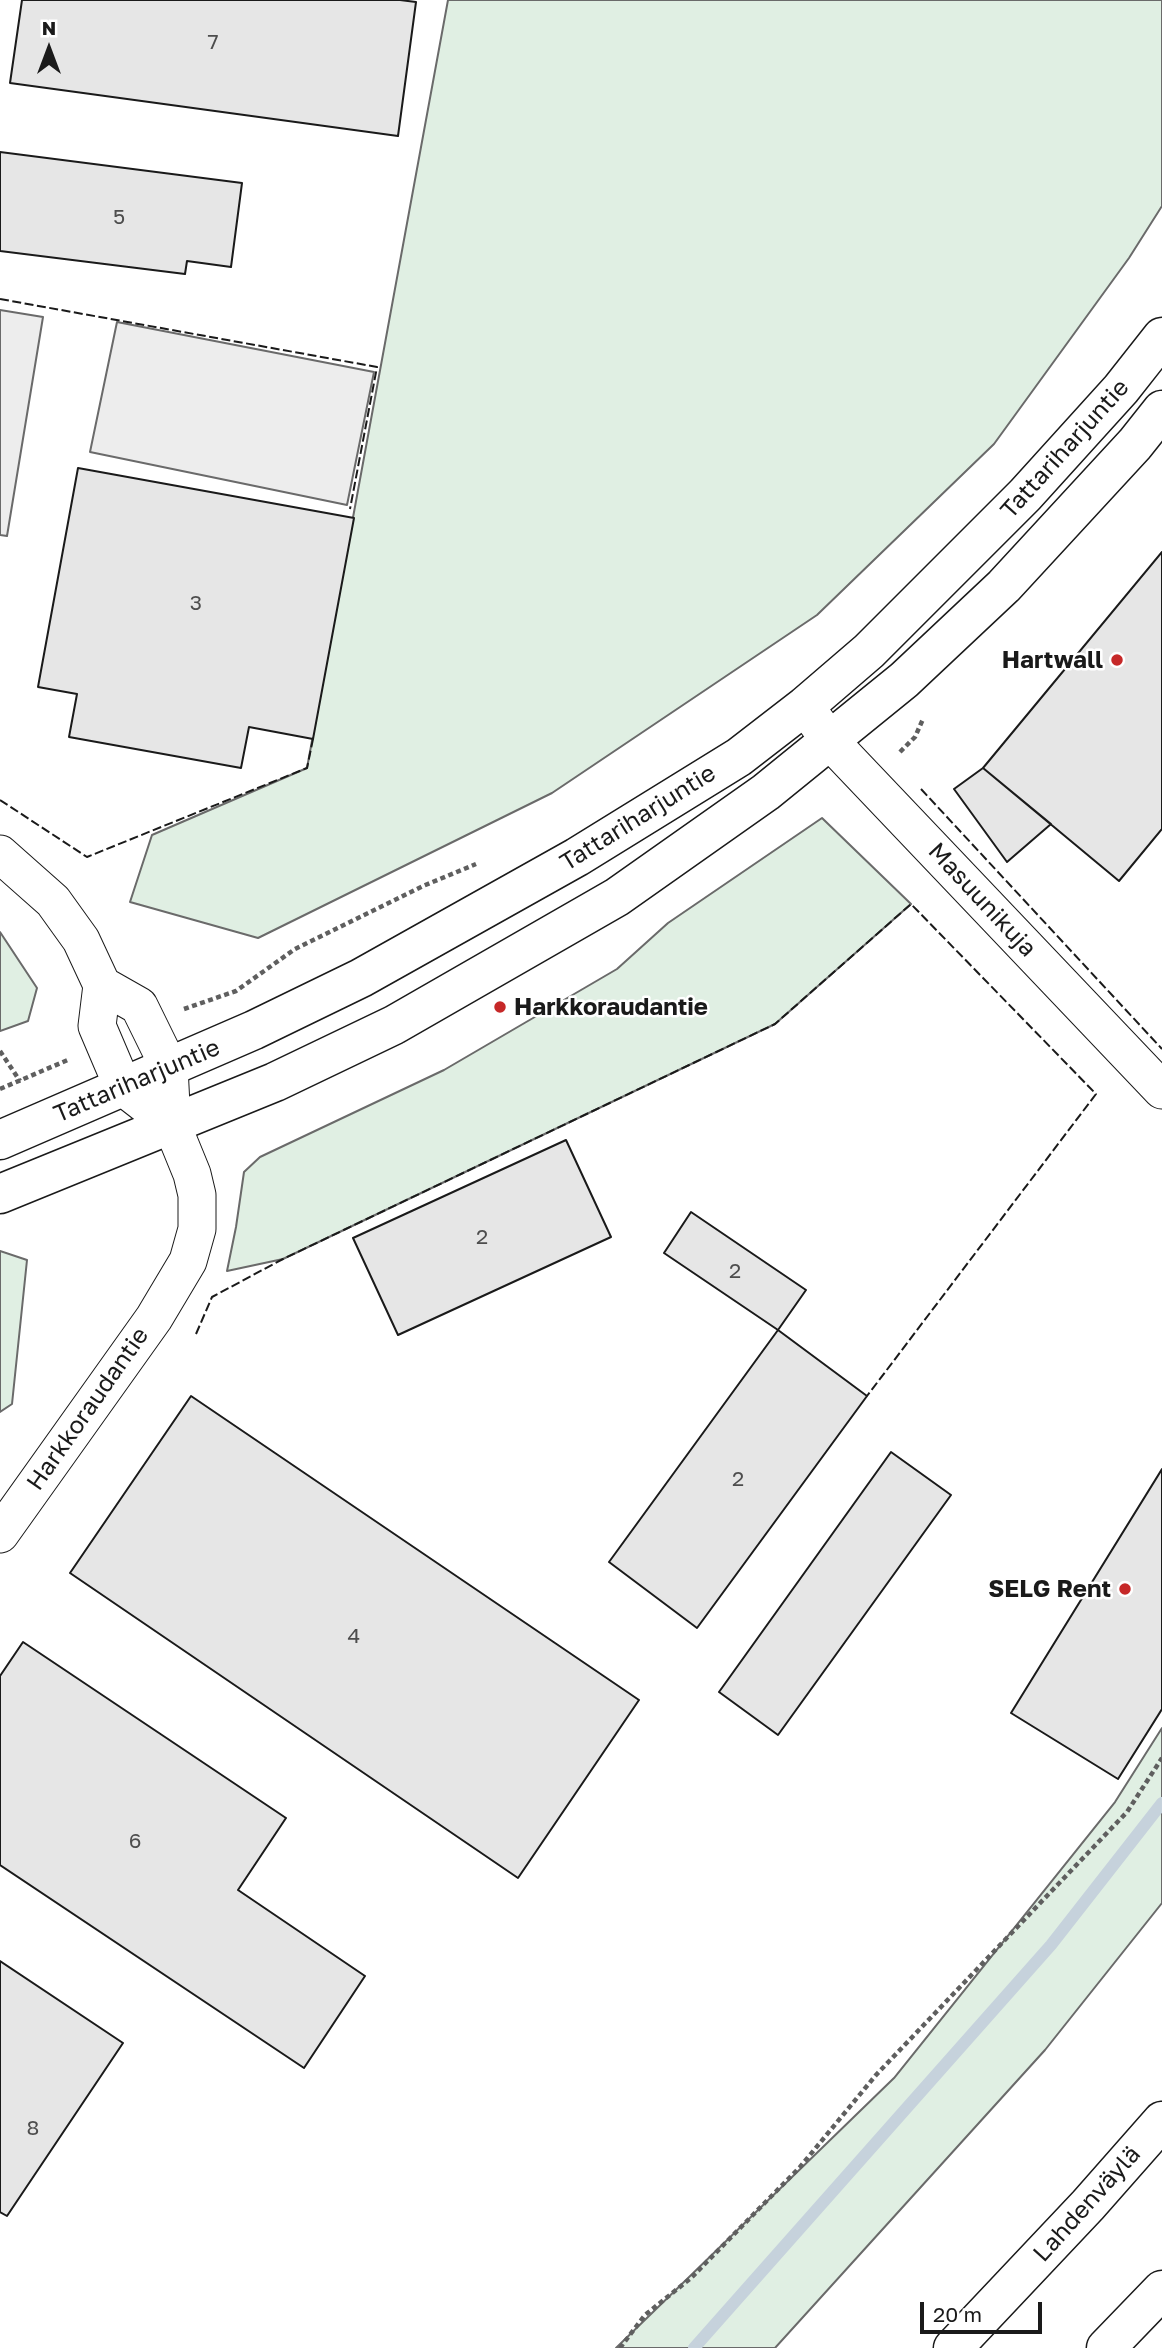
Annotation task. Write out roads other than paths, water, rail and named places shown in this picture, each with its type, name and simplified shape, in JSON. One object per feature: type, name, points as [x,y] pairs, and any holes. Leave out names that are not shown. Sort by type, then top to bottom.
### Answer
[{"type":"main road","name":"Tattariharjuntie","points":[[0,1140],[254,1030],[361,978],[577,858],[739,757],[805,706],[869,651],[1025,495],[1121,389],[1162,337]]},
{"type":"main road","name":"Tattariharjuntie","points":[[0,1194],[275,1082],[394,1025],[617,897],[766,792],[904,680],[1004,586],[1136,444],[1162,410]]},
{"type":"main road","name":"Lahdenväylä","points":[[953,2348],[1088,2205],[1162,2121]]},
{"type":"main road","points":[[1106,2348],[1162,2290]]},
{"type":"street","name":"Masuunikuja","points":[[805,706],[830,741],[1162,1090]]},
{"type":"street","points":[[0,854],[53,901],[81,940],[102,985],[97,1026],[123,1087],[172,1125]]},
{"type":"street","points":[[102,985],[139,1006],[169,1068],[172,1125]]},
{"type":"street","name":"Harkkoraudantie","points":[[0,1534],[154,1318],[188,1261],[197,1229],[197,1195],[192,1174],[172,1125]]},
{"type":"waterway","points":[[694,2348],[1051,1945],[1162,1803]]},
{"type":"place","name":"Hartwall","points":[[1117,660]]},
{"type":"place","name":"Harkkoraudantie","points":[[500,1007]]},
{"type":"place","name":"SELG Rent","points":[[1125,1589]]}]
